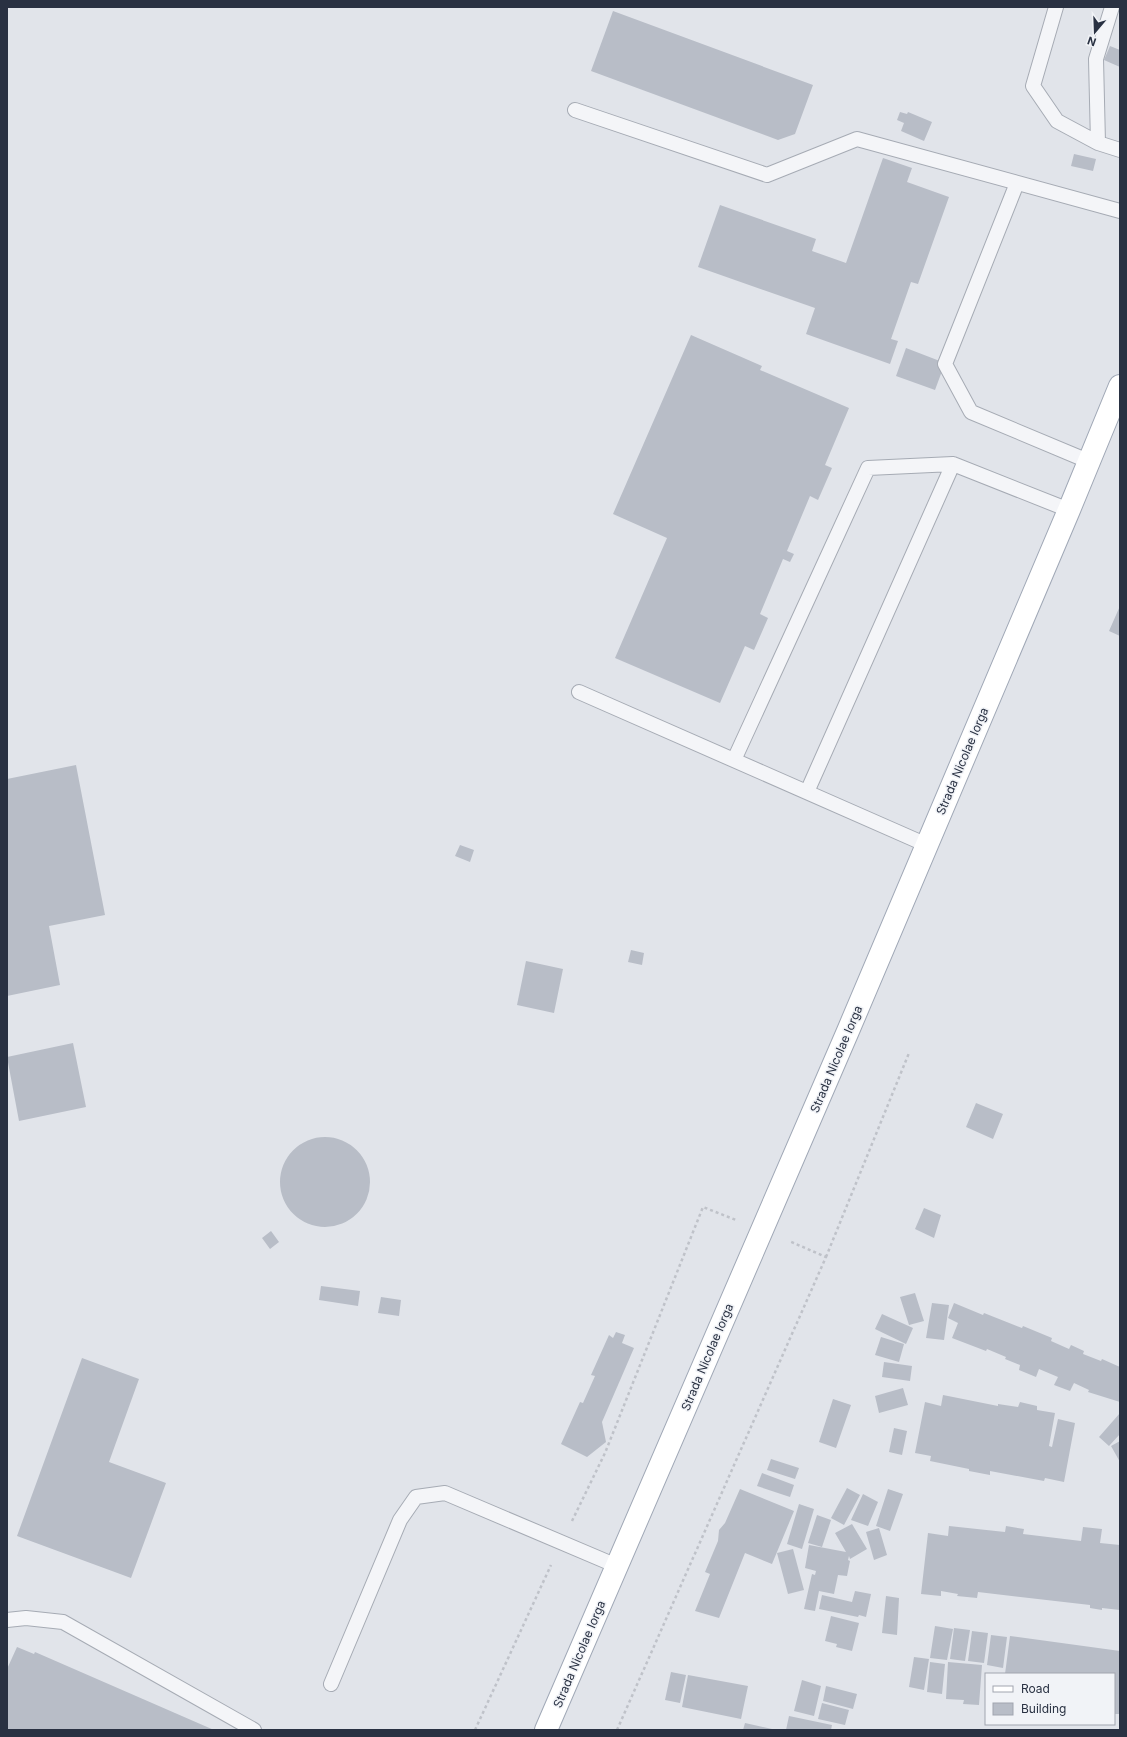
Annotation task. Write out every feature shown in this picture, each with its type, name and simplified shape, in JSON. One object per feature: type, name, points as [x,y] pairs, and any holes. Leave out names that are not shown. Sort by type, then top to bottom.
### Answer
[{"type":"main road","name":"Strada Nicolae Iorga","points":[[546,1730],[927,845],[1120,386]]},
{"type":"lane","points":[[1056,7],[1033,86],[1057,120],[1098,143],[1120,150]]},
{"type":"lane","points":[[1098,143],[1096,59],[1112,7]]},
{"type":"lane","points":[[575,110],[767,175],[856,139],[1120,211]]},
{"type":"lane","points":[[1016,183],[944,364],[971,412],[1088,460]]},
{"type":"lane","points":[[807,792],[953,464]]},
{"type":"lane","points":[[734,760],[868,468],[953,464],[1069,510]]},
{"type":"lane","points":[[579,692],[927,845]]},
{"type":"lane","points":[[331,1684],[400,1520],[416,1497],[445,1492],[617,1566]]},
{"type":"lane","points":[[7,1620],[26,1618],[63,1622],[254,1730]]},
{"type":"path","points":[[617,1730],[826,1257],[909,1053]]},
{"type":"path","points":[[475,1730],[561,1543],[605,1454],[703,1207],[826,1257]]},
{"type":"building","points":[[613,11],[813,85],[795,134],[778,140],[591,71]]},
{"type":"building","points":[[1110,46],[1120,50],[1120,67],[1104,60]]},
{"type":"building","points":[[900,112],[907,114],[908,112],[932,122],[924,141],[901,131],[904,123],[897,120]]},
{"type":"building","points":[[1074,154],[1096,159],[1093,171],[1071,166]]},
{"type":"building","points":[[883,158],[912,168],[907,182],[949,197],[918,284],[911,282],[891,339],[898,341],[890,364],[806,334],[815,308],[698,267],[720,205],[816,239],[812,251],[846,263]]},
{"type":"building","points":[[691,335],[762,366],[760,370],[849,408],[825,465],[832,468],[818,500],[810,496],[787,551],[794,554],[790,562],[783,559],[760,614],[768,618],[754,650],[745,646],[720,703],[615,658],[667,538],[613,514]]},
{"type":"building","points":[[906,348],[945,363],[935,390],[896,376]]},
{"type":"building","points":[[1120,606],[1120,636],[1109,631]]},
{"type":"building","points":[[76,765],[105,915],[49,926],[60,985],[7,996],[7,779]]},
{"type":"building","points":[[460,845],[474,850],[470,862],[455,856]]},
{"type":"building","points":[[631,950],[644,953],[642,965],[628,962]]},
{"type":"building","points":[[526,961],[563,969],[554,1013],[517,1005]]},
{"type":"building","points":[[73,1043],[86,1107],[19,1121],[7,1057]]},
{"type":"building","points":[[976,1103],[1003,1114],[993,1139],[966,1127]]},
{"type":"building","points":[[325,1137],[342,1141],[357,1150],[366,1165],[370,1182],[366,1199],[357,1214],[342,1223],[325,1227],[308,1223],[293,1214],[284,1199],[280,1182],[284,1165],[293,1150],[308,1141]]},
{"type":"building","points":[[924,1208],[941,1215],[934,1238],[915,1229]]},
{"type":"building","points":[[271,1231],[279,1242],[270,1249],[262,1238]]},
{"type":"building","points":[[321,1286],[360,1291],[358,1306],[319,1300]]},
{"type":"building","points":[[915,1293],[924,1321],[909,1325],[900,1297]]},
{"type":"building","points":[[381,1297],[401,1300],[399,1316],[378,1313]]},
{"type":"building","points":[[932,1303],[949,1305],[944,1340],[926,1338]]},
{"type":"building","points":[[954,1303],[983,1315],[984,1313],[1022,1328],[1023,1326],[1052,1338],[1051,1341],[1069,1349],[1071,1345],[1084,1351],[1083,1354],[1101,1361],[1102,1359],[1120,1367],[1120,1402],[1088,1392],[1089,1390],[1074,1383],[1070,1391],[1054,1385],[1058,1377],[1039,1369],[1036,1377],[1019,1370],[1020,1365],[1005,1359],[1006,1357],[987,1349],[986,1351],[952,1338],[958,1323],[948,1318]]},
{"type":"building","points":[[882,1314],[913,1328],[906,1344],[875,1329]]},
{"type":"building","points":[[616,1332],[625,1335],[622,1343],[634,1348],[602,1422],[606,1442],[587,1457],[561,1444],[580,1402],[583,1403],[595,1376],[591,1375],[609,1335],[613,1338]]},
{"type":"building","points":[[881,1337],[904,1344],[899,1362],[875,1355]]},
{"type":"building","points":[[82,1358],[139,1379],[109,1462],[166,1483],[131,1578],[17,1536]]},
{"type":"building","points":[[884,1362],[912,1366],[910,1381],[882,1377]]},
{"type":"building","points":[[903,1388],[908,1405],[879,1413],[875,1396]]},
{"type":"building","points":[[943,1395],[998,1406],[998,1404],[1018,1407],[1020,1402],[1037,1406],[1037,1410],[1055,1413],[1049,1446],[1052,1447],[1058,1419],[1075,1423],[1064,1482],[1045,1478],[1044,1481],[990,1471],[990,1475],[969,1471],[969,1469],[930,1461],[931,1456],[915,1453],[925,1402],[941,1406]]},
{"type":"building","points":[[833,1399],[851,1405],[836,1448],[819,1442]]},
{"type":"building","points":[[1120,1413],[1120,1434],[1109,1446],[1099,1437]]},
{"type":"building","points":[[894,1428],[907,1431],[902,1455],[889,1452]]},
{"type":"building","points":[[1120,1441],[1120,1462],[1111,1446]]},
{"type":"building","points":[[771,1459],[799,1468],[795,1479],[767,1470]]},
{"type":"building","points":[[762,1473],[794,1485],[790,1497],[757,1486]]},
{"type":"building","points":[[847,1488],[860,1495],[844,1525],[831,1518]]},
{"type":"building","points":[[740,1489],[794,1511],[772,1564],[745,1553],[719,1618],[695,1611],[710,1574],[705,1572],[718,1541],[719,1530],[725,1523]]},
{"type":"building","points":[[888,1489],[903,1494],[890,1531],[876,1526]]},
{"type":"building","points":[[863,1494],[878,1502],[868,1526],[851,1520]]},
{"type":"building","points":[[799,1504],[814,1509],[802,1549],[787,1544]]},
{"type":"building","points":[[817,1515],[831,1520],[822,1547],[808,1543]]},
{"type":"building","points":[[852,1524],[867,1549],[850,1559],[849,1556],[848,1560],[850,1561],[847,1576],[838,1575],[834,1594],[819,1591],[815,1611],[804,1609],[812,1574],[815,1575],[816,1571],[805,1568],[809,1545],[846,1552],[835,1533]]},
{"type":"building","points":[[949,1526],[1005,1532],[1006,1526],[1024,1529],[1023,1534],[1081,1541],[1083,1527],[1102,1529],[1100,1543],[1120,1545],[1120,1610],[1102,1608],[1102,1610],[1090,1608],[1090,1605],[978,1592],[977,1598],[957,1596],[958,1594],[941,1591],[941,1596],[921,1594],[928,1533],[948,1536]]},
{"type":"building","points":[[879,1528],[887,1555],[874,1560],[866,1532]]},
{"type":"building","points":[[793,1549],[804,1590],[788,1594],[777,1553]]},
{"type":"building","points":[[855,1591],[871,1594],[866,1617],[859,1615],[858,1617],[819,1609],[822,1595],[852,1602]]},
{"type":"building","points":[[886,1596],[899,1598],[897,1635],[882,1633]]},
{"type":"building","points":[[831,1616],[859,1623],[852,1651],[836,1647],[837,1644],[825,1641]]},
{"type":"building","points":[[935,1626],[953,1629],[947,1660],[930,1658]]},
{"type":"building","points":[[954,1628],[970,1630],[965,1661],[950,1659]]},
{"type":"building","points":[[972,1631],[988,1633],[984,1663],[968,1661]]},
{"type":"building","points":[[991,1635],[1007,1637],[1003,1668],[987,1665]]},
{"type":"building","points":[[1010,1636],[1120,1651],[1120,1714],[1115,1714],[1115,1673],[1005,1673]]},
{"type":"building","points":[[17,1647],[34,1654],[35,1652],[214,1730],[7,1730],[7,1669]]},
{"type":"building","points":[[914,1657],[929,1659],[924,1690],[909,1687]]},
{"type":"building","points":[[930,1662],[945,1664],[942,1694],[927,1692]]},
{"type":"building","points":[[948,1662],[982,1665],[979,1705],[963,1704],[964,1700],[946,1699]]},
{"type":"building","points":[[671,1672],[686,1675],[680,1703],[665,1700]]},
{"type":"building","points":[[688,1675],[748,1686],[741,1719],[682,1707]]},
{"type":"building","points":[[802,1680],[821,1686],[814,1716],[794,1711]]},
{"type":"building","points":[[826,1686],[857,1694],[853,1709],[823,1701]]},
{"type":"building","points":[[822,1703],[849,1710],[845,1725],[818,1719]]},
{"type":"building","points":[[789,1716],[832,1725],[831,1730],[786,1730]]},
{"type":"building","points":[[745,1723],[772,1729],[743,1730]]}]
